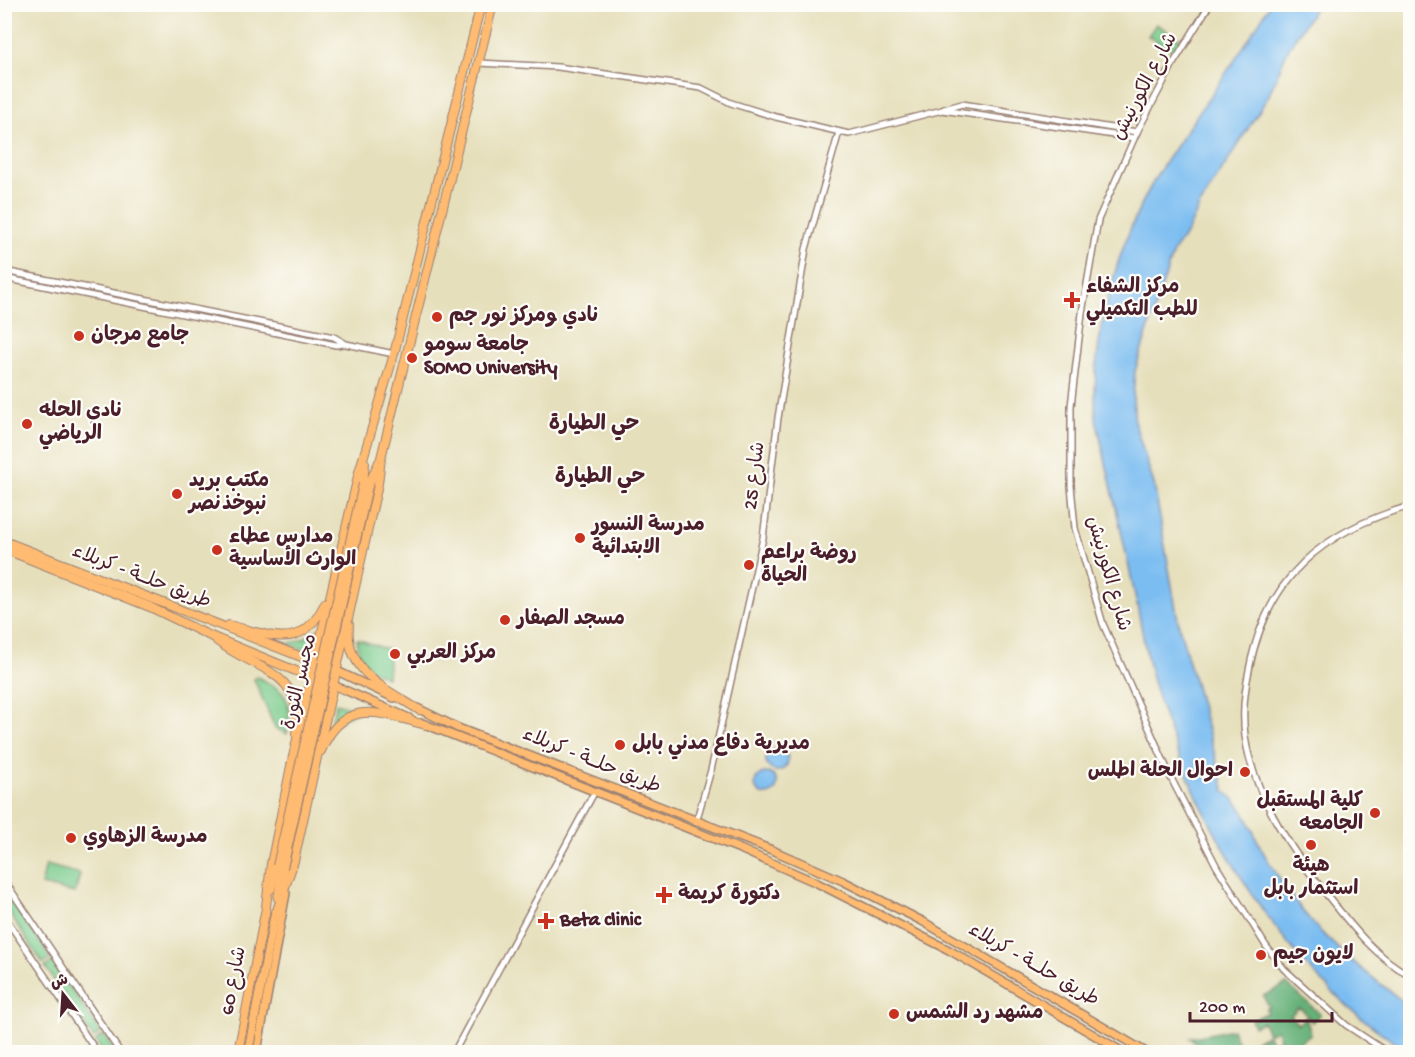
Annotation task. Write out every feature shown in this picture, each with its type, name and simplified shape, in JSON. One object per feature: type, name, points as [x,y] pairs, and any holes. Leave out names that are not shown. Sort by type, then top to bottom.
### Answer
[{"type":"highway","points":[[265,915],[271,864],[292,761],[302,728],[310,677],[359,472],[366,456],[394,354],[481,4]]},
{"type":"highway","points":[[275,916],[288,882],[378,484],[381,458],[493,4]]},
{"type":"highway","points":[[448,134],[453,141],[460,138]]},
{"type":"highway","points":[[441,162],[447,159],[454,165]]},
{"type":"highway","name":"مجسر الثورة","points":[[265,915],[280,867],[365,485],[366,456]]},
{"type":"highway","name":"مجسر الثورة","points":[[365,485],[381,458]]},
{"type":"highway","name":"طريق حلــة - كربلاء","points":[[4,542],[335,670]]},
{"type":"highway","name":"طريق حلــة - كربلاء","points":[[4,549],[150,607],[208,635],[331,684]]},
{"type":"highway","points":[[202,619],[261,635],[280,638],[293,635],[304,631],[318,619],[333,585]]},
{"type":"highway","points":[[352,591],[349,640],[354,656],[369,679],[419,710]]},
{"type":"highway","points":[[323,626],[325,632],[333,635],[339,635],[345,628]]},
{"type":"highway","points":[[208,635],[229,651],[268,671],[292,691],[297,713],[292,761]]},
{"type":"highway","points":[[315,766],[333,728],[351,715],[376,712],[426,725]]},
{"type":"highway","points":[[302,728],[306,722],[313,721],[322,726],[322,732]]},
{"type":"highway","name":"مجسر الثورة","points":[[275,916],[280,867]]},
{"type":"highway","name":"شارع 60","points":[[238,1053],[265,915]]},
{"type":"highway","name":"شارع 60","points":[[248,1053],[275,916]]},
{"type":"main road","name":"طريق حلــة - كربلاء","points":[[335,670],[457,731],[837,892],[949,950],[1123,1053]]},
{"type":"main road","name":"طريق حلــة - كربلاء","points":[[331,684],[426,725],[457,731],[824,872],[922,921],[1146,1053]]},
{"type":"main road","points":[[818,883],[824,879],[824,872]]},
{"type":"main road","points":[[837,892],[837,886],[843,881]]},
{"type":"main road","points":[[257,1053],[288,882]]},
{"type":"street","name":"شارع الكورنيش","points":[[1210,4],[1173,64],[1137,132],[1098,220],[1082,313],[1071,406],[1071,486],[1075,528],[1103,624],[1172,780],[1217,867],[1266,946],[1284,969],[1346,1025],[1388,1053]]},
{"type":"street","points":[[479,63],[558,67],[701,88],[731,103],[776,117],[849,134],[962,104],[1137,132]]},
{"type":"street","points":[[942,110],[1134,138]]},
{"type":"street","points":[[1067,129],[1068,120]]},
{"type":"street","name":"شارع 25","points":[[696,822],[711,770],[763,538],[778,418],[806,249],[839,132]]},
{"type":"street","points":[[4,271],[334,337],[346,344]]},
{"type":"street","points":[[4,278],[336,345],[346,344],[394,354]]},
{"type":"street","points":[[1410,506],[1359,524],[1329,541],[1283,584],[1272,601],[1255,644],[1243,714],[1246,743],[1254,771],[1267,802],[1290,844],[1348,921],[1391,963],[1410,975]]},
{"type":"street","points":[[454,1053],[595,791]]},
{"type":"street","points":[[4,880],[120,1053]]},
{"type":"street","points":[[4,916],[97,1053]]},
{"type":"green space","points":[[1156,24],[1182,40],[1174,52],[1148,36]]},
{"type":"green space","points":[[316,630],[309,651],[287,644],[303,639]]},
{"type":"green space","points":[[357,639],[389,650],[387,677],[369,668],[361,659]]},
{"type":"green space","points":[[257,677],[276,687],[286,698],[289,713],[287,734],[275,728],[254,679]]},
{"type":"green space","points":[[336,703],[359,710],[330,727]]},
{"type":"green space","points":[[46,865],[80,874],[75,893],[41,885]]},
{"type":"green space","points":[[5,891],[51,958],[43,964],[5,907]]},
{"type":"green space","points":[[53,961],[101,1033],[93,1038],[45,967]]},
{"type":"green space","points":[[1287,984],[1320,1014],[1312,1022],[1303,1010],[1298,1008],[1290,1016],[1298,1024],[1306,1017],[1311,1034],[1285,1052],[1209,1052],[1190,1038],[1232,1029],[1240,1048],[1267,1035],[1273,1042],[1280,1039],[1277,1030],[1268,1034],[1263,1022],[1254,1026],[1251,1020],[1267,1013],[1266,1009],[1269,1007],[1263,996]]},
{"type":"green space","points":[[104,1035],[115,1052],[103,1052],[95,1041]]},
{"type":"water","points":[[1270,4],[1317,5],[1288,49],[1268,97],[1173,252],[1135,371],[1133,398],[1135,424],[1154,484],[1179,626],[1225,791],[1243,811],[1268,861],[1305,914],[1347,957],[1410,1007],[1410,1052],[1365,1020],[1323,982],[1285,939],[1250,892],[1220,842],[1194,790],[1172,737],[1151,675],[1096,419],[1095,387],[1103,320],[1121,254],[1134,222],[1164,164],[1245,45]]},
{"type":"water","points":[[777,749],[785,752],[788,760],[785,768],[777,771],[769,768],[766,760],[769,752]]},
{"type":"water","points":[[766,773],[774,776],[777,784],[774,792],[766,795],[758,792],[755,784],[758,776]]},
{"type":"place","name":"مركز الشفاء للطب التكميلي","points":[[1072,300]]},
{"type":"place","name":"نادي ومركز نور جم","points":[[437,317]]},
{"type":"place","name":"جامع مرجان","points":[[79,336]]},
{"type":"place","name":"جامعة سومو SOMO University","points":[[412,358]]},
{"type":"place","name":"نادي الحله الرياضي","points":[[27,424]]},
{"type":"place","name":"مكتب بريد نبوخذنصر","points":[[177,494]]},
{"type":"place","name":"مدرسة النسور الابتدائية","points":[[580,538]]},
{"type":"place","name":"مدارس عطاء الوارث الأساسية","points":[[217,550]]},
{"type":"place","name":"روضة براعم الحياة","points":[[749,565]]},
{"type":"place","name":"مسجد الصفار","points":[[505,620]]},
{"type":"place","name":"مركز العربي","points":[[395,654]]},
{"type":"place","name":"مديرية دفاع مدني بابل","points":[[620,745]]},
{"type":"place","name":"احوال الحلة اطلس","points":[[1245,772]]},
{"type":"place","name":"كلية المستقبل الجامعه","points":[[1375,813]]},
{"type":"place","name":"مدرسة الزهاوي","points":[[71,838]]},
{"type":"place","name":"هيئة استثمار بابل","points":[[1311,845]]},
{"type":"place","name":"دكتورة كريمة","points":[[664,895]]},
{"type":"place","name":"Beta clinic","points":[[546,921]]},
{"type":"place","name":"لايون جيم","points":[[1261,955]]},
{"type":"place","name":"مشهد رد الشمس","points":[[894,1014]]},
{"type":"district","name":"حي الطيارة","points":[[594,425]]},
{"type":"district","name":"حي الطيارة","points":[[600,478]]}]
